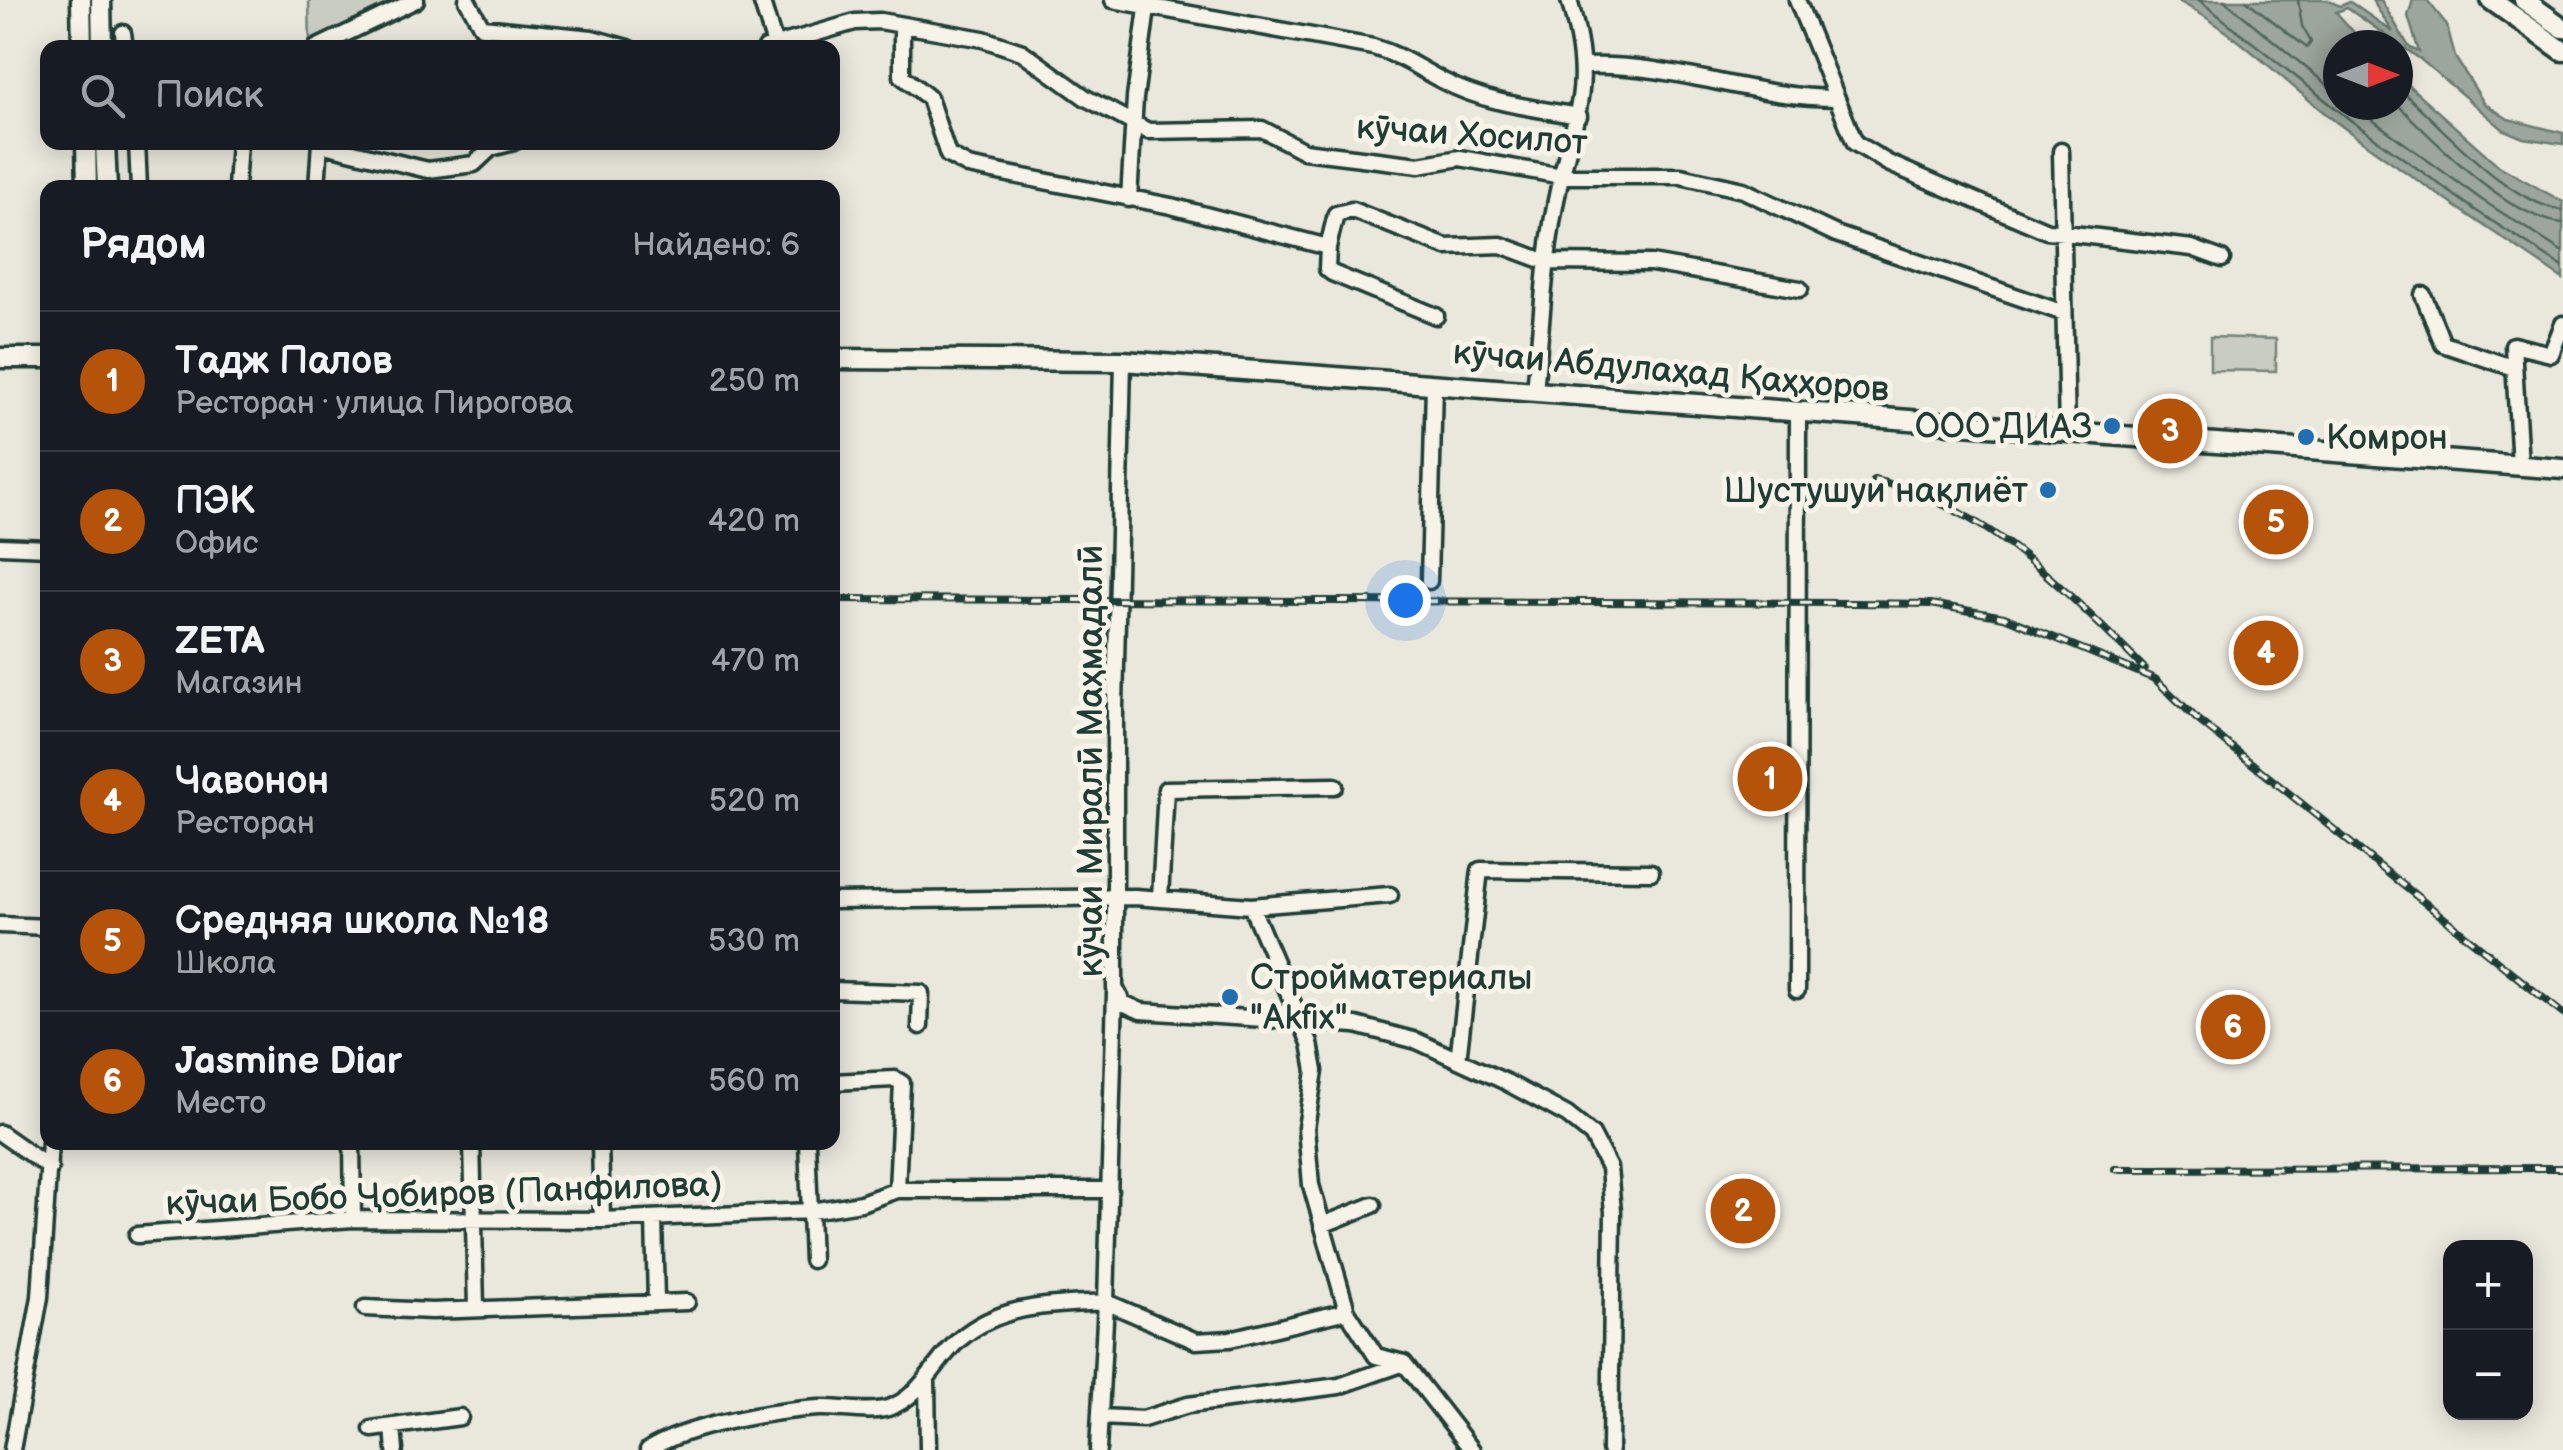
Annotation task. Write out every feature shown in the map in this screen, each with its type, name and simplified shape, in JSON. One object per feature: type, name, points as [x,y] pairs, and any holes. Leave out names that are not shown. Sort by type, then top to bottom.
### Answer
[{"type":"main road","points":[[81,0],[82,40]]},
{"type":"main road","points":[[100,0],[102,40]]},
{"type":"main road","points":[[2491,0],[2563,51]]},
{"type":"main road","points":[[2528,1],[2563,28]]},
{"type":"main road","points":[[86,150],[87,180]]},
{"type":"main road","points":[[105,150],[107,180]]},
{"type":"main road","points":[[0,358],[40,358]]},
{"type":"main road","name":"кӯчаи Абдулаҳад Қаҳҳоров","points":[[840,359],[1123,362],[2563,469]]},
{"type":"street","points":[[333,40],[416,0]]},
{"type":"street","points":[[467,0],[482,27],[599,40]]},
{"type":"street","points":[[760,0],[770,40]]},
{"type":"street","points":[[1113,0],[1373,47],[1400,54],[1442,81],[1478,96],[1579,116]]},
{"type":"street","points":[[1535,391],[1548,262],[1562,176],[1579,116],[1585,66],[1569,0]]},
{"type":"street","points":[[1797,0],[1855,144],[1888,163],[2047,231],[2192,248],[2222,258]]},
{"type":"street","points":[[1129,198],[1133,122],[1147,4]]},
{"type":"street","name":"кӯчаи Хосилот","points":[[794,40],[868,20],[983,39],[1022,52],[1086,98],[1152,131],[1262,130],[1294,147],[1320,154],[1386,157],[1419,165],[1468,158],[1562,176],[1660,174],[1722,184],[1763,198],[1836,234],[2064,313]]},
{"type":"street","points":[[902,25],[902,76],[928,98],[948,155],[992,174],[1129,198],[1328,247]]},
{"type":"street","points":[[1585,66],[1630,64],[1799,98],[1837,98]]},
{"type":"street","points":[[138,150],[139,180]]},
{"type":"street","points":[[237,180],[238,150]]},
{"type":"street","points":[[318,180],[320,150]]},
{"type":"street","points":[[348,150],[428,170],[474,164],[489,150]]},
{"type":"street","points":[[2062,151],[2067,434]]},
{"type":"street","points":[[1436,316],[1327,268],[1336,214],[1352,210],[1446,247],[1500,246],[1548,262],[1651,263],[1800,289]]},
{"type":"street","points":[[2423,295],[2443,344],[2514,368]]},
{"type":"street","points":[[2520,466],[2513,345],[2551,354],[2563,324]]},
{"type":"street","name":"кӯчаи Миралӣ Маҳмадалӣ","points":[[1123,362],[1113,898],[1115,988],[1123,1003],[1142,1010],[1356,1025],[1417,1041],[1567,1115],[1592,1135],[1609,1168],[1610,1450]]},
{"type":"street","points":[[1429,581],[1434,384]]},
{"type":"street","points":[[1797,990],[1798,414]]},
{"type":"street","points":[[0,546],[40,548]]},
{"type":"street","points":[[1160,898],[1166,788],[1335,786]]},
{"type":"street","points":[[1458,1060],[1480,870],[1651,872]]},
{"type":"street","points":[[840,901],[1160,898],[1252,906],[1390,895]]},
{"type":"street","points":[[1252,906],[1302,1023],[1315,1071],[1306,1128],[1311,1185],[1347,1311],[1376,1356],[1404,1363],[1472,1450]]},
{"type":"street","points":[[0,924],[40,926]]},
{"type":"street","points":[[1098,1450],[1115,988]]},
{"type":"street","points":[[840,990],[921,993],[920,1026]]},
{"type":"street","points":[[840,1082],[894,1079],[902,1083],[897,1190]]},
{"type":"street","points":[[0,1133],[50,1168]]},
{"type":"street","points":[[12,1450],[40,1297],[50,1150]]},
{"type":"street","points":[[352,1150],[353,1220]]},
{"type":"street","points":[[472,1150],[476,1308]]},
{"type":"street","points":[[600,1150],[602,1220]]},
{"type":"street","points":[[808,1150],[812,1260]]},
{"type":"street","name":"кӯчаи Бобо Ҷобиров (Панфилова)","points":[[137,1235],[353,1220],[602,1220],[812,1212],[861,1203],[897,1190],[1110,1190]]},
{"type":"street","points":[[1322,1225],[1373,1205]]},
{"type":"street","points":[[654,1218],[656,1302]]},
{"type":"street","points":[[364,1308],[688,1302]]},
{"type":"street","points":[[648,1450],[712,1426],[816,1408],[887,1408],[927,1378],[959,1339],[991,1319],[1026,1306],[1106,1302],[1196,1341],[1230,1339],[1347,1311]]},
{"type":"street","points":[[1100,1418],[1143,1419],[1188,1405],[1339,1386],[1404,1363]]},
{"type":"street","points":[[927,1378],[928,1450]]},
{"type":"street","points":[[372,1429],[460,1417]]},
{"type":"street","points":[[393,1428],[395,1450]]},
{"type":"shaded area","points":[[309,0],[394,0],[321,40],[310,40]]},
{"type":"shaded area","points":[[2210,337],[2276,339],[2276,371],[2210,370]]},
{"type":"water","points":[[2176,0],[2327,0],[2340,6],[2350,2],[2390,30],[2378,30],[2347,8],[2336,12],[2352,30],[2323,30],[2323,111],[2198,12]]},
{"type":"water","points":[[2372,0],[2381,0],[2399,30],[2392,30]]},
{"type":"water","points":[[2413,0],[2427,0],[2447,25],[2455,57],[2484,103],[2508,119],[2563,133],[2563,144],[2523,138],[2504,130],[2413,54],[2413,49],[2419,52],[2408,16]]},
{"type":"water","points":[[2413,89],[2499,166],[2563,202],[2563,279],[2420,182],[2334,120],[2413,120]]},
{"type":"railway","points":[[1874,480],[1916,493],[1989,530],[2053,580],[2144,668]]},
{"type":"railway","points":[[840,599],[1931,604],[2004,617],[2155,679],[2198,720],[2563,1014]]},
{"type":"railway","points":[[2115,1169],[2563,1168]]},
{"type":"place","name":"ООО ДИАЗ","points":[[2112,426]]},
{"type":"place","name":"ZETA","points":[[2170,431]]},
{"type":"place","name":"Комрон","points":[[2306,437]]},
{"type":"place","name":"Шустушуи нақлиёт","points":[[2048,490]]},
{"type":"place","name":"Средняя школа №18","points":[[2276,522]]},
{"type":"place","name":"Чавонон","points":[[2266,653]]},
{"type":"place","name":"Тадж Палов","points":[[1770,779]]},
{"type":"place","name":"Стройматериалы \"Akfix\"","points":[[1230,997]]},
{"type":"place","name":"Jasmine Diar","points":[[2233,1027]]},
{"type":"place","name":"ПЭК","points":[[1743,1211]]}]
